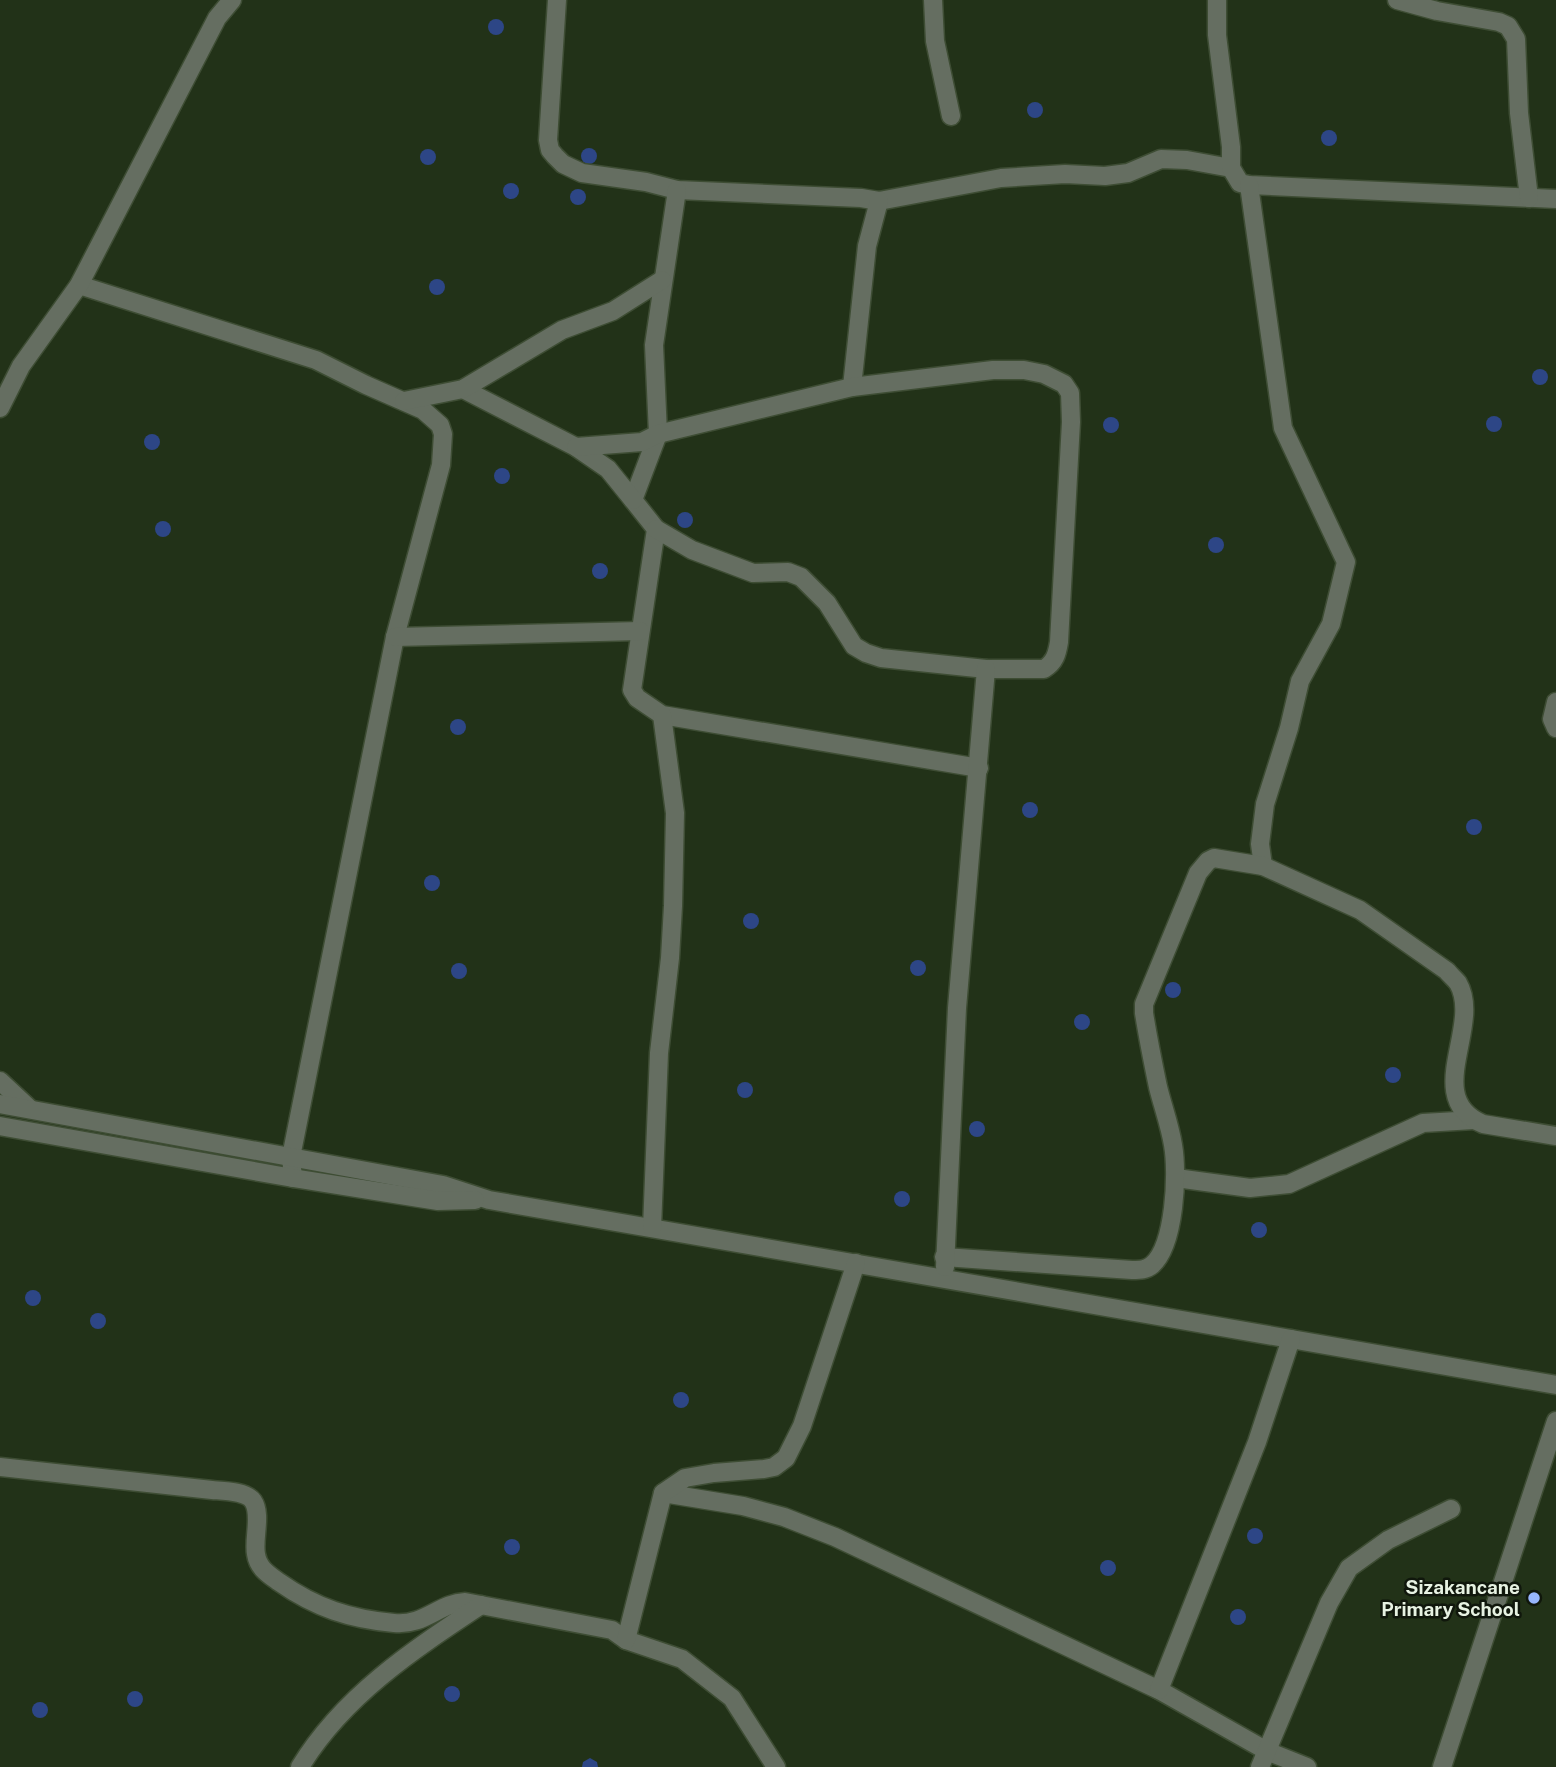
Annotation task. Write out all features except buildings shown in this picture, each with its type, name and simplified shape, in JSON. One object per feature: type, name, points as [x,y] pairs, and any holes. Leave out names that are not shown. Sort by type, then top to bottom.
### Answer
[{"type":"street","points":[[0,408],[20,366],[79,285],[217,18],[232,0]]},
{"type":"street","points":[[557,0],[548,129],[550,150],[564,164],[582,173],[646,182],[677,190],[878,201],[1001,178],[1128,173],[1161,159],[1188,160],[1231,168]]},
{"type":"street","points":[[933,0],[935,41],[951,116]]},
{"type":"street","points":[[1217,0],[1217,35],[1231,147],[1231,168],[1240,183],[1556,199]]},
{"type":"street","points":[[1397,0],[1423,8],[1499,22],[1513,32],[1516,38],[1519,113],[1529,198]]},
{"type":"street","points":[[1249,185],[1283,428],[1346,562],[1331,624],[1300,681],[1286,739],[1265,804],[1260,844],[1264,866]]},
{"type":"street","points":[[633,500],[658,434],[654,345],[677,190]]},
{"type":"street","points":[[852,387],[867,246],[878,201]]},
{"type":"street","points":[[404,401],[463,388],[562,330],[613,311],[662,281]]},
{"type":"street","points":[[79,285],[316,360],[423,410],[440,425],[444,443],[441,465],[395,637],[291,1157],[293,1178]]},
{"type":"street","points":[[463,388],[576,447],[608,469],[656,529],[692,550],[753,573],[788,572],[801,577],[832,610],[854,646],[866,653],[881,658],[986,669],[1035,671],[1051,664],[1056,655],[1059,642],[1071,422],[1070,393],[1064,384],[1054,378],[1024,370],[993,370],[852,387],[658,434],[642,442],[576,447]]},
{"type":"street","points":[[656,529],[632,690],[636,698],[662,715],[979,768]]},
{"type":"street","points":[[395,637],[640,631]]},
{"type":"street","points":[[945,1277],[957,1007],[986,669]]},
{"type":"street","points":[[652,1228],[659,1053],[672,919],[675,813],[662,715]]},
{"type":"street","points":[[944,1257],[1142,1270],[1153,1264],[1168,1231],[1176,1178],[1173,1145],[1158,1087],[1144,1013],[1146,997],[1198,873],[1214,858],[1264,866],[1360,910],[1447,971],[1458,983],[1464,1008],[1454,1077],[1455,1093],[1460,1106],[1474,1120],[1483,1124],[1556,1136]]},
{"type":"street","points":[[0,1081],[31,1110]]},
{"type":"street","points":[[0,1104],[443,1185],[489,1200],[1556,1385]]},
{"type":"street","points":[[1176,1178],[1250,1188],[1289,1184],[1423,1123],[1474,1120]]},
{"type":"street","points":[[0,1126],[438,1201],[489,1200]]},
{"type":"street","points":[[626,1640],[663,1493],[685,1478],[764,1469],[774,1467],[786,1458],[802,1426],[856,1263]]},
{"type":"street","points":[[1159,1690],[1257,1442],[1291,1339]]},
{"type":"street","points":[[1442,1767],[1556,1421]]},
{"type":"street","points":[[0,1467],[246,1496],[253,1500],[256,1511],[254,1543],[256,1558],[261,1568],[305,1599],[344,1614],[412,1623],[457,1602],[612,1630],[626,1640],[682,1659],[732,1698],[776,1767]]},
{"type":"street","points":[[663,1493],[743,1506],[813,1527],[1159,1690],[1263,1759],[1307,1767]]},
{"type":"street","points":[[1263,1759],[1328,1603],[1349,1568],[1388,1540],[1451,1509]]},
{"type":"street","points":[[300,1767],[338,1716],[367,1689],[401,1659],[481,1605]]},
{"type":"place","name":"Sizakancane Primary School","points":[[1534,1598]]}]
